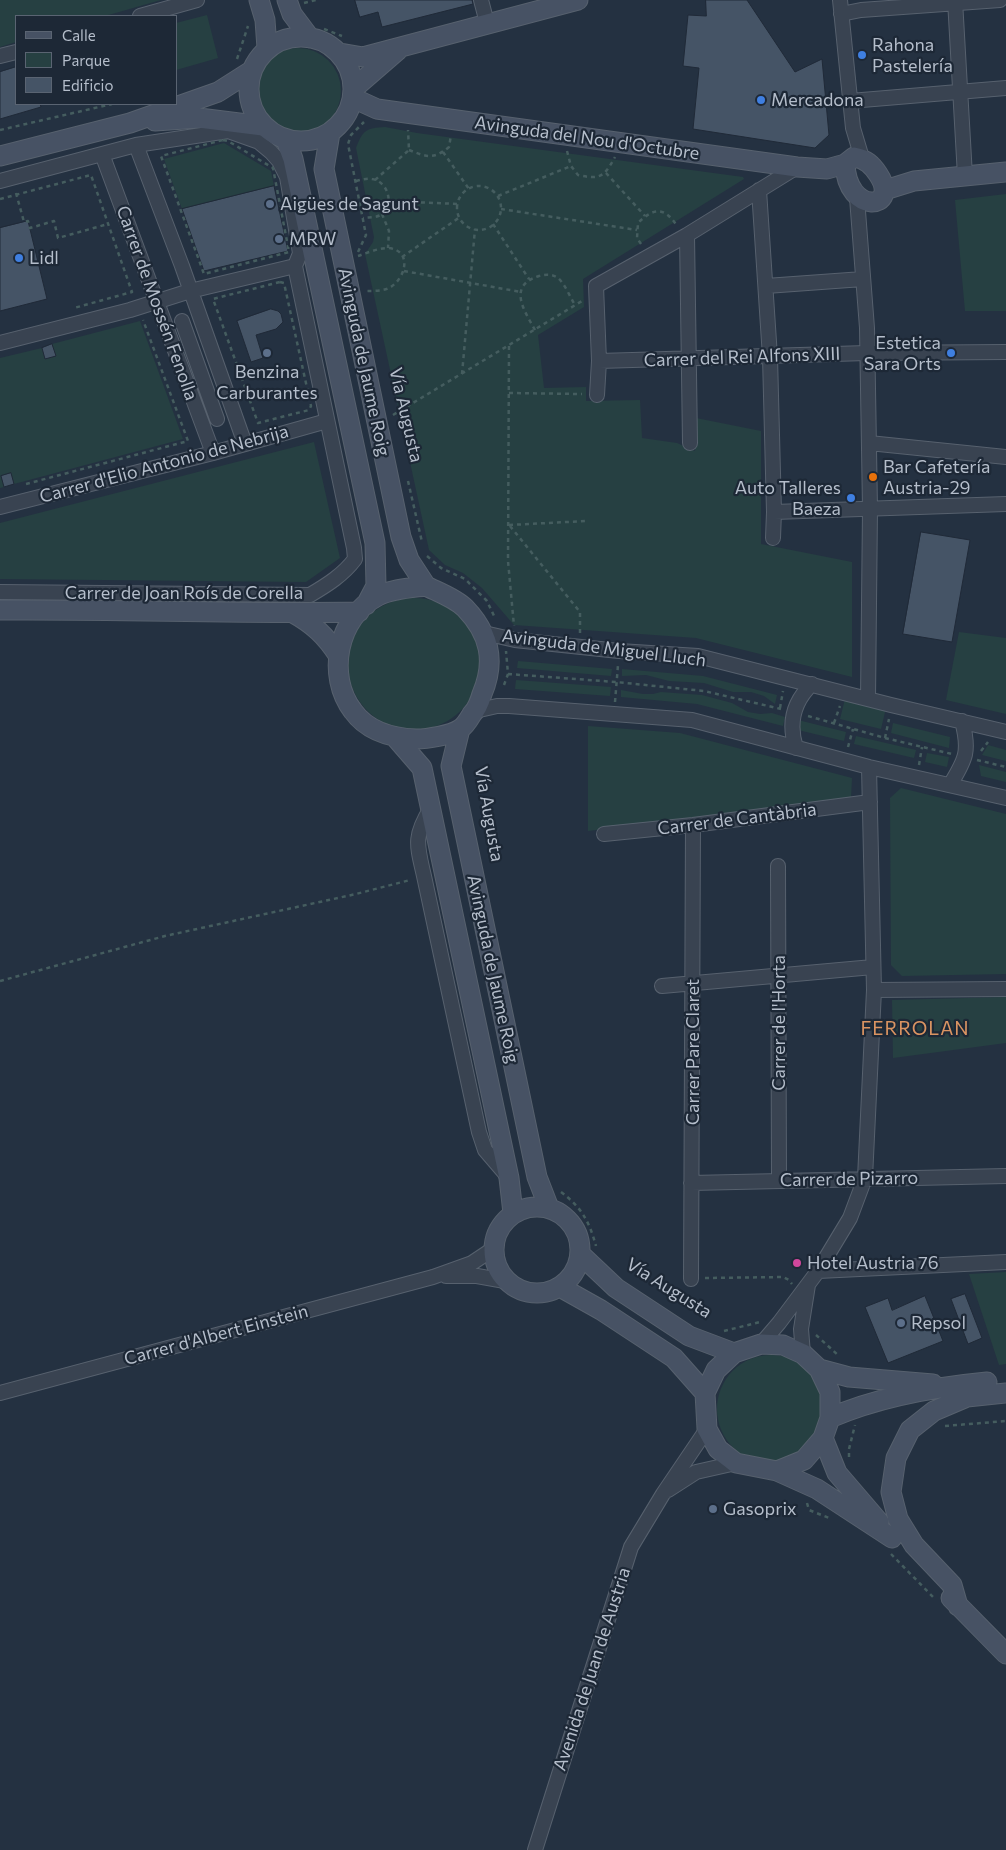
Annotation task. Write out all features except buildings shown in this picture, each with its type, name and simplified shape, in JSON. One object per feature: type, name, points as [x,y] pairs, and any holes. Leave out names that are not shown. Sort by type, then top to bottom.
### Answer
[{"type":"main road","points":[[259,0],[265,20],[267,48]]},
{"type":"main road","points":[[298,5],[314,30],[329,44],[344,46],[363,57],[578,0]]},
{"type":"main road","points":[[314,30],[267,48],[251,71],[248,89],[253,112],[263,126],[276,136],[286,140],[302,142],[312,140],[330,133],[345,118],[353,94],[351,74],[344,46]]},
{"type":"main road","points":[[353,94],[402,46]]},
{"type":"main road","points":[[0,156],[130,122],[218,92],[251,71]]},
{"type":"main road","name":"Avinguda del Nou d'Octubre","points":[[353,94],[373,110]]},
{"type":"main road","name":"Avinguda del Nou d'Octubre","points":[[345,118],[373,110],[797,167],[846,166]]},
{"type":"main road","points":[[130,122],[191,118],[263,126]]},
{"type":"main road","name":"Avinguda de Jaume Roig","points":[[330,133],[324,169],[401,537],[409,560],[426,586]]},
{"type":"main road","name":"Avinguda de Jaume Roig","points":[[286,140],[293,159],[375,543],[376,586],[362,609]]},
{"type":"main road","points":[[846,166],[873,166],[882,179],[872,197]]},
{"type":"main road","points":[[846,166],[872,197]]},
{"type":"main road","points":[[877,172],[914,181]]},
{"type":"main road","points":[[872,197],[914,181],[1006,172]]},
{"type":"main road","points":[[426,586],[464,607],[484,633],[490,652],[489,678],[475,711],[460,729],[428,739],[396,738],[374,730],[353,712],[342,692],[338,655],[340,642],[349,624],[377,596],[400,589],[426,586]]},
{"type":"main road","points":[[0,610],[105,609],[292,613],[362,609]]},
{"type":"main road","points":[[292,613],[310,622],[329,640],[338,655]]},
{"type":"main road","name":"Avinguda de Jaume Roig","points":[[460,729],[450,766],[537,1177],[549,1208]]},
{"type":"main road","name":"Avinguda de Jaume Roig","points":[[396,738],[422,768],[508,1178],[513,1213]]},
{"type":"main road","points":[[589,1253],[560,1287],[542,1294],[522,1291],[505,1281],[496,1266],[493,1249],[498,1228],[513,1213],[530,1206],[549,1208],[566,1218],[589,1253],[616,1288],[689,1336],[734,1353]]},
{"type":"main road","points":[[560,1287],[601,1310],[674,1358],[706,1393]]},
{"type":"main road","points":[[776,1471],[804,1460],[823,1438],[830,1418],[830,1392],[819,1369],[803,1354],[783,1345],[761,1344],[734,1353],[716,1370],[706,1393],[707,1429],[718,1449],[736,1463],[776,1471],[817,1489],[892,1538]]},
{"type":"main road","points":[[819,1369],[849,1376],[952,1386]]},
{"type":"main road","points":[[830,1418],[856,1407],[952,1386],[1006,1381]]},
{"type":"main road","points":[[958,1606],[952,1585],[914,1545],[898,1519],[891,1492],[896,1458],[910,1430],[934,1411],[967,1397],[1006,1393]]},
{"type":"main road","points":[[823,1438],[837,1473],[892,1538],[1006,1654]]},
{"type":"street","points":[[143,15],[171,4],[197,0]]},
{"type":"street","points":[[481,0],[487,23]]},
{"type":"street","points":[[846,166],[853,128],[840,7],[1000,0]]},
{"type":"street","points":[[955,1],[965,176]]},
{"type":"street","points":[[0,56],[15,52]]},
{"type":"street","points":[[850,101],[1006,88]]},
{"type":"street","points":[[152,142],[191,118]]},
{"type":"street","points":[[6,179],[152,142],[228,131],[259,142],[279,162],[287,177],[298,260],[327,421]]},
{"type":"street","name":"Carrer de Mossén Fenolla","points":[[136,145],[245,444]]},
{"type":"street","name":"Carrer de Mossén Fenolla","points":[[102,154],[213,453]]},
{"type":"street","points":[[597,395],[599,361],[596,289],[797,167]]},
{"type":"street","points":[[759,190],[770,357],[773,538]]},
{"type":"street","points":[[868,699],[869,443],[867,353],[860,226],[872,197]]},
{"type":"street","points":[[298,260],[308,233]]},
{"type":"street","points":[[685,235],[690,443]]},
{"type":"street","points":[[0,343],[130,310],[298,260]]},
{"type":"street","points":[[766,286],[863,279]]},
{"type":"street","points":[[182,321],[217,419]]},
{"type":"street","name":"Carrer del Rei Alfons XIII","points":[[599,361],[867,353],[1006,352]]},
{"type":"street","name":"Carrer d'Elio Antonio de Nebrija","points":[[0,507],[213,453],[327,421]]},
{"type":"street","name":"Carrer de Joan Roís de Corella","points":[[0,592],[310,595],[326,586],[348,568],[355,559],[327,421]]},
{"type":"street","points":[[869,443],[1006,457]]},
{"type":"street","points":[[774,512],[1006,504]]},
{"type":"street","name":"Avinguda de Miguel Lluch","points":[[484,633],[580,647],[698,656],[1006,732]]},
{"type":"street","points":[[796,748],[793,738],[793,712],[801,694],[812,684]]},
{"type":"street","points":[[475,711],[498,706],[692,720],[870,767],[1006,798]]},
{"type":"street","points":[[950,785],[965,757],[967,743],[962,721]]},
{"type":"street","points":[[761,1344],[779,1323],[813,1276],[850,1218],[866,1178],[874,990],[870,767]]},
{"type":"street","name":"Carrer de Cantàbria","points":[[604,834],[693,825],[870,802]]},
{"type":"street","points":[[431,808],[423,820],[417,836],[424,876],[479,1132],[485,1150],[508,1178]]},
{"type":"street","name":"Carrer Pare Claret","points":[[691,1279],[693,825]]},
{"type":"street","name":"Carrer de l'Horta","points":[[778,866],[780,975],[779,1180]]},
{"type":"street","points":[[662,986],[873,967]]},
{"type":"street","points":[[874,990],[1006,989]]},
{"type":"street","name":"Carrer de Pizarro","points":[[691,1183],[1006,1176]]},
{"type":"street","name":"Carrer d'Albert Einstein","points":[[0,1393],[433,1276],[472,1263],[493,1249]]},
{"type":"street","points":[[813,1276],[1006,1262]]},
{"type":"street","name":"Carrer d'Albert Einstein","points":[[433,1276],[477,1276],[505,1281]]},
{"type":"street","points":[[803,1354],[801,1329],[813,1276]]},
{"type":"street","name":"Avenida de Juan de Austria","points":[[535,1850],[631,1547],[663,1494],[707,1429]]},
{"type":"street","name":"Avenida de Juan de Austria","points":[[663,1494],[696,1472],[736,1463]]},
{"type":"path","points":[[298,5],[316,0]]},
{"type":"path","points":[[231,64],[239,58],[248,25],[265,20]]},
{"type":"path","points":[[314,30],[324,29],[344,46]]},
{"type":"path","points":[[0,130],[108,105]]},
{"type":"path","points":[[358,265],[356,256],[366,235],[348,144],[351,136],[373,110]]},
{"type":"path","points":[[408,128],[409,150]]},
{"type":"path","points":[[409,150],[434,157],[449,147],[451,134]]},
{"type":"path","points":[[223,140],[228,141],[273,168],[289,252],[204,274],[161,156],[223,140]]},
{"type":"path","points":[[567,149],[571,166],[578,175],[584,177],[598,178],[606,173],[615,156]]},
{"type":"path","points":[[375,180],[409,150]]},
{"type":"path","points":[[443,152],[469,189]]},
{"type":"path","points":[[498,196],[571,166]]},
{"type":"path","points":[[606,173],[645,216]]},
{"type":"path","points":[[0,199],[91,175],[132,292],[71,309]]},
{"type":"path","points":[[356,181],[371,178],[384,185],[388,192],[389,201],[382,214],[363,218]]},
{"type":"path","points":[[6,179],[17,195],[24,222],[28,220],[30,228],[54,222],[58,238],[108,224]]},
{"type":"path","points":[[96,189],[112,182]]},
{"type":"path","points":[[475,186],[483,186],[492,189],[498,196],[501,208],[499,217],[486,228],[475,229],[465,224],[460,217],[458,204],[461,196],[469,189],[475,186]]},
{"type":"path","points":[[389,201],[458,204]]},
{"type":"path","points":[[501,208],[637,230]]},
{"type":"path","points":[[648,256],[637,238],[638,223],[645,216],[655,211],[668,214],[685,235]]},
{"type":"path","points":[[382,214],[389,231],[388,248]]},
{"type":"path","points":[[402,257],[460,217]]},
{"type":"path","points":[[493,224],[529,279]]},
{"type":"path","points":[[462,374],[475,229]]},
{"type":"path","points":[[356,256],[388,248],[398,251],[402,257],[404,272],[388,289],[364,291]]},
{"type":"path","points":[[404,272],[521,292]]},
{"type":"path","points":[[535,330],[521,304],[521,292],[529,279],[551,275],[558,279],[575,305]]},
{"type":"path","points":[[280,282],[284,283],[311,406],[310,410],[258,423],[213,299],[280,282]]},
{"type":"path","points":[[393,415],[535,330],[575,305],[596,289]]},
{"type":"path","points":[[19,486],[188,441],[142,318]]},
{"type":"path","points":[[498,706],[508,674],[509,346]]},
{"type":"path","points":[[509,393],[597,395]]},
{"type":"path","name":"Vía Augusta","points":[[407,478],[423,546]]},
{"type":"path","points":[[509,525],[586,521]]},
{"type":"path","points":[[509,525],[580,612],[580,647]]},
{"type":"path","points":[[424,553],[441,568],[465,579],[488,601],[509,638]]},
{"type":"path","points":[[615,713],[619,651]]},
{"type":"path","points":[[508,674],[704,691],[780,708],[853,729],[1006,767]]},
{"type":"path","points":[[780,708],[783,690]]},
{"type":"path","points":[[843,760],[853,729]]},
{"type":"path","points":[[917,777],[922,747]]},
{"type":"path","points":[[0,981],[164,936],[356,894],[424,876]]},
{"type":"path","points":[[561,1192],[575,1202],[590,1224],[589,1253]]},
{"type":"path","points":[[691,1279],[783,1277],[789,1280],[792,1286]]},
{"type":"path","name":"Vía Augusta","points":[[719,1333],[742,1325],[769,1321],[779,1323]]},
{"type":"path","points":[[801,1329],[814,1333],[844,1361],[849,1376]]},
{"type":"path","points":[[848,1458],[857,1417],[856,1407]]},
{"type":"path","points":[[943,1426],[1006,1421]]},
{"type":"green space","points":[[0,0],[161,0],[108,15],[15,15],[15,42],[0,47]]},
{"type":"green space","points":[[207,15],[218,58],[178,69],[178,22]]},
{"type":"green space","points":[[298,48],[314,52],[328,61],[337,75],[341,91],[337,107],[328,121],[314,130],[298,134],[282,130],[268,121],[259,107],[255,91],[259,75],[268,61],[282,52]]},
{"type":"green space","points":[[385,127],[417,133],[743,177],[744,179],[583,279],[584,307],[538,335],[544,388],[586,387],[586,401],[640,400],[642,438],[677,443],[695,451],[696,418],[761,431],[761,544],[852,562],[852,677],[696,638],[514,625],[482,588],[463,573],[445,565],[429,550],[365,254],[374,237],[356,148],[366,131]]},
{"type":"green space","points":[[224,143],[271,171],[274,186],[182,209],[164,159]]},
{"type":"green space","points":[[1006,194],[1006,311],[965,311],[955,200]]},
{"type":"green space","points":[[140,321],[183,439],[14,484],[11,473],[1,476],[4,487],[0,488],[0,358],[42,348],[45,359],[56,356],[52,344]]},
{"type":"green space","points":[[314,442],[340,558],[306,582],[0,579],[0,523]]},
{"type":"green space","points":[[414,598],[427,599],[439,603],[461,617],[475,639],[479,651],[479,677],[475,689],[461,711],[439,725],[427,729],[414,730],[401,729],[389,725],[367,711],[353,689],[349,677],[348,664],[349,651],[353,639],[367,617],[389,603],[401,599]]},
{"type":"green space","points":[[959,632],[1006,638],[1006,714],[946,700]]},
{"type":"green space","points":[[518,661],[612,669],[611,676],[517,668]]},
{"type":"green space","points":[[622,669],[703,676],[777,695],[775,704],[764,696],[751,692],[733,692],[704,683],[669,681],[646,675],[622,676]]},
{"type":"green space","points":[[516,680],[611,687],[610,696],[515,689]]},
{"type":"green space","points":[[621,690],[643,694],[661,692],[702,695],[732,703],[748,712],[772,713],[785,717],[783,726],[697,704],[621,697]]},
{"type":"green space","points":[[845,699],[886,708],[881,729],[840,719]]},
{"type":"green space","points":[[798,720],[846,732],[844,741],[798,730]]},
{"type":"green space","points":[[893,723],[950,737],[949,748],[891,733]]},
{"type":"green space","points":[[588,726],[680,733],[852,778],[851,798],[588,831]]},
{"type":"green space","points":[[856,736],[916,750],[914,758],[854,744]]},
{"type":"green space","points":[[988,745],[1006,750],[1006,761],[982,755]]},
{"type":"green space","points":[[927,753],[949,757],[947,767],[925,762]]},
{"type":"green space","points":[[979,765],[1006,772],[1006,782],[981,776]]},
{"type":"green space","points":[[901,788],[1006,814],[1006,974],[902,976],[891,965],[890,798]]},
{"type":"green space","points":[[1006,997],[1006,1043],[893,1058],[892,1000]]},
{"type":"green space","points":[[1006,1272],[1006,1364],[999,1365],[969,1274]]},
{"type":"green space","points":[[771,1355],[792,1359],[809,1371],[821,1388],[825,1409],[821,1430],[809,1447],[792,1459],[771,1463],[750,1459],[733,1447],[721,1430],[717,1409],[721,1388],[733,1371],[750,1359]]},
{"type":"place","name":"Rahona Pastelería","points":[[862,55]]},
{"type":"place","name":"Mercadona","points":[[761,100]]},
{"type":"place","name":"Aigües de Sagunt","points":[[270,204]]},
{"type":"place","name":"MRW","points":[[279,239]]},
{"type":"place","name":"Lidl","points":[[19,258]]},
{"type":"place","name":"Benzina Carburantes","points":[[267,353]]},
{"type":"place","name":"Estetica Sara Orts","points":[[951,353]]},
{"type":"place","name":"Bar Cafetería Austria-29","points":[[873,477]]},
{"type":"place","name":"Auto Talleres Baeza","points":[[851,498]]},
{"type":"place","name":"Hotel Austria 76","points":[[797,1263]]},
{"type":"place","name":"Repsol","points":[[901,1323]]},
{"type":"place","name":"Gasoprix","points":[[713,1509]]},
{"type":"district","name":"FERROLAN","points":[[915,1029]]}]
